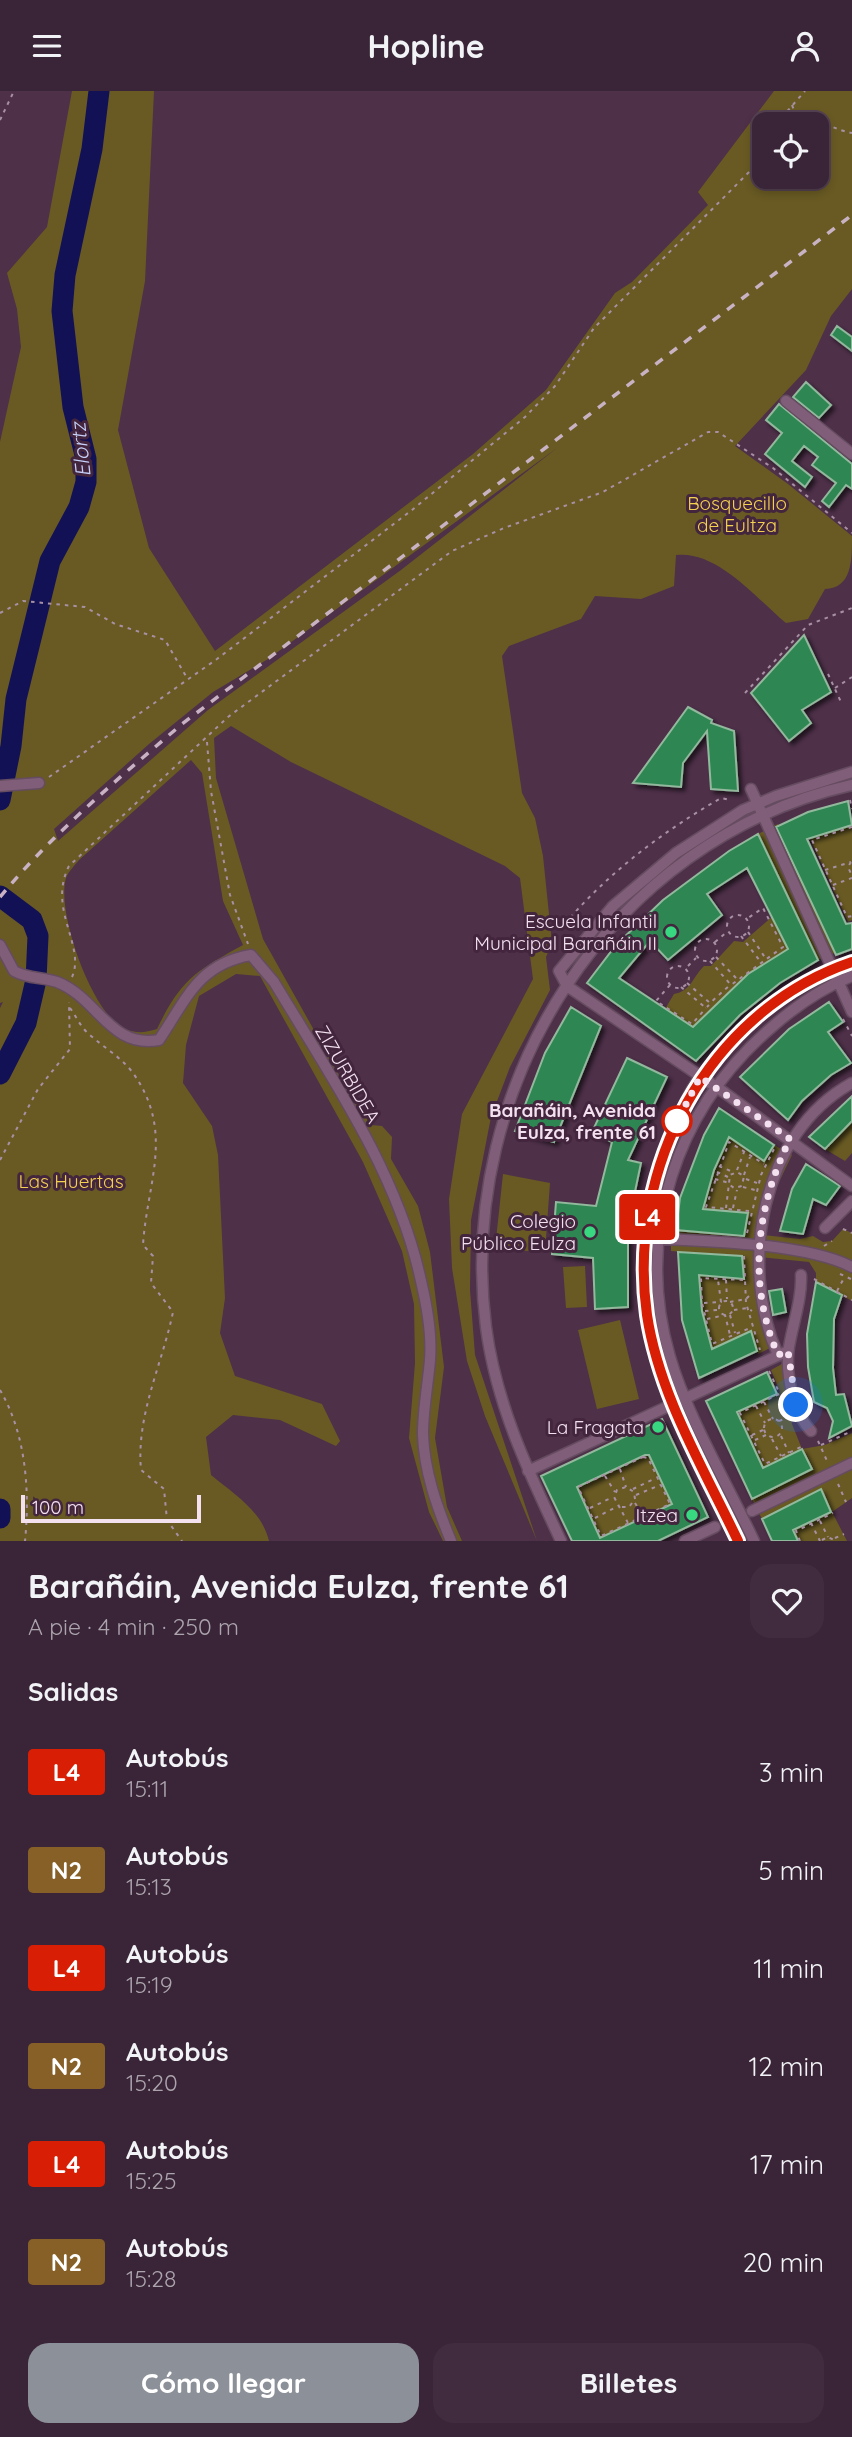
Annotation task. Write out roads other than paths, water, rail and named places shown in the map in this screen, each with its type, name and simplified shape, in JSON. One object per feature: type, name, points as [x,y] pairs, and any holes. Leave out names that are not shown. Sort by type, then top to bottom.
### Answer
[{"type":"street","points":[[786,401],[852,454]]},
{"type":"street","points":[[852,772],[757,804],[676,853],[613,906],[561,967],[562,981],[566,986],[715,1086],[852,1186]]},
{"type":"street","points":[[0,786],[39,783]]},
{"type":"street","points":[[561,1541],[506,1416],[491,1357],[482,1287],[486,1195],[510,1101],[544,1026],[566,986],[596,943],[654,884],[688,859],[763,816],[806,798],[852,785]]},
{"type":"street","points":[[751,789],[852,1011]]},
{"type":"street","name":"ZIZURBIDEA","points":[[0,945],[8,963],[23,976],[57,982],[88,1000],[125,1037],[141,1044],[159,1041],[188,993],[206,974],[230,958],[251,955],[274,982],[381,1167],[409,1235],[429,1328],[430,1357],[423,1435],[429,1476],[451,1541]]},
{"type":"street","points":[[738,1541],[673,1403],[658,1362],[647,1315],[643,1264],[645,1227],[667,1146],[700,1077],[740,1033],[790,993],[831,969],[852,962]]},
{"type":"street","points":[[754,1541],[670,1358],[660,1313],[659,1239],[667,1190],[678,1152],[699,1110],[715,1086],[749,1047],[795,1007],[852,976]]},
{"type":"street","points":[[778,1355],[762,1307],[758,1247],[769,1198],[790,1139],[817,1109],[852,1083]]},
{"type":"street","points":[[825,1228],[852,1201]]},
{"type":"street","points":[[659,1239],[820,1254],[852,1267]]},
{"type":"street","points":[[801,1275],[788,1351],[796,1405],[803,1423],[811,1431]]},
{"type":"street","points":[[528,1471],[788,1351]]},
{"type":"street","points":[[752,1511],[852,1463]]},
{"type":"street","points":[[685,1541],[715,1527]]},
{"type":"waterway","name":"Elortz","points":[[0,800],[11,746],[16,699],[50,561],[79,507],[86,482],[86,459],[73,407],[62,311],[65,275],[92,149],[99,91]]},
{"type":"waterway","name":"Elortz","points":[[0,896],[32,920],[38,936],[36,980],[26,1023],[0,1074]]},
{"type":"waterway","name":"Elortz","points":[[0,1509],[0,1518]]},
{"type":"railway","points":[[0,897],[65,828],[182,724],[852,215]]},
{"type":"place","name":"Escuela Infantil Municipal Barañáin II","points":[[671,932]]},
{"type":"place","name":"Barañáin, Avenida Eulza, frente 61","points":[[677,1121]]},
{"type":"place","name":"Colegio Público Eulza","points":[[590,1232]]},
{"type":"place","name":"La Fragata","points":[[658,1427]]},
{"type":"place","name":"Itzea","points":[[692,1515]]},
{"type":"park label","name":"Bosquecillo de Eultza","points":[[737,514]]},
{"type":"park label","name":"Las Huertas","points":[[71,1181]]}]
